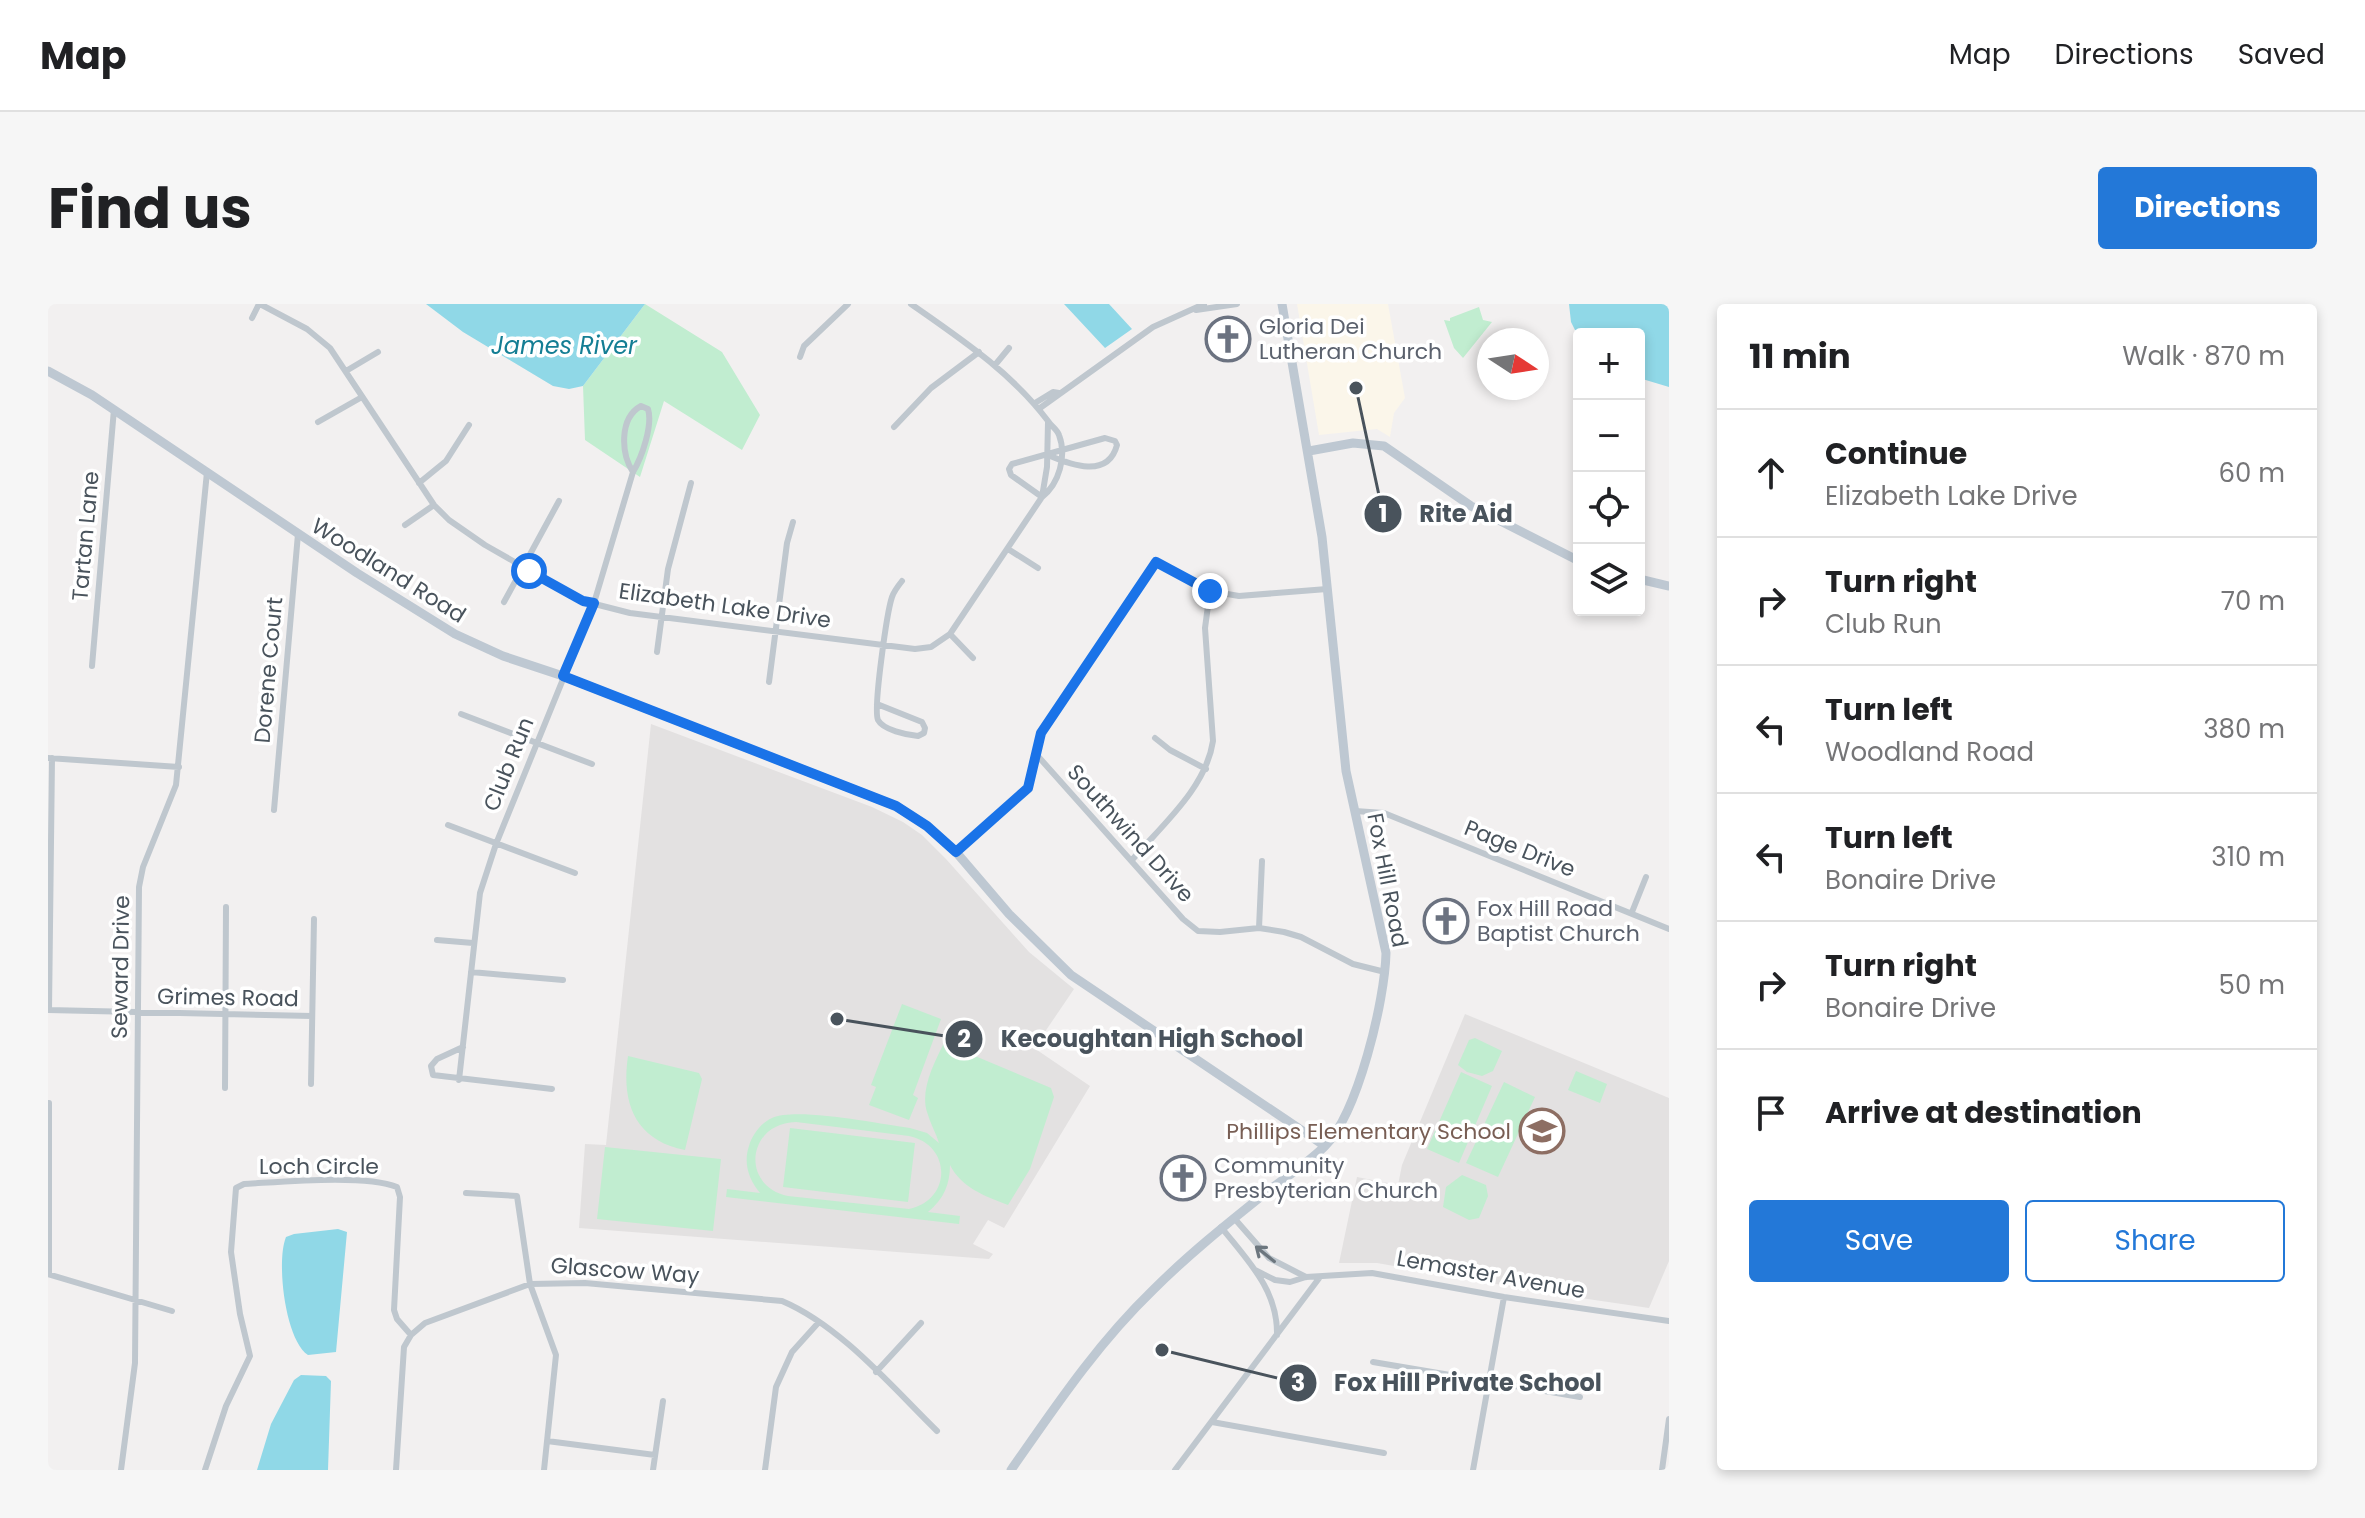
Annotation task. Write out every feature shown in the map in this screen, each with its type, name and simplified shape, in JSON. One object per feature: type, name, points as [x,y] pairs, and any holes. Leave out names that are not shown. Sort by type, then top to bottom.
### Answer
[{"type":"main road","name":"Fox Hill Road","points":[[1011,1470],[1090,1359],[1151,1292],[1221,1227],[1325,1146],[1341,1125],[1353,1102],[1385,972],[1382,928],[1345,758],[1309,451],[1282,304]]},
{"type":"main road","name":"Woodland Road","points":[[48,371],[114,409],[298,534],[455,634],[503,656],[563,676],[896,806],[927,826],[956,852],[1009,914],[1071,975],[1325,1146]]},
{"type":"main road","points":[[1309,451],[1353,443],[1384,446],[1471,506],[1573,558]]},
{"type":"main road","points":[[1645,580],[1669,586]]},
{"type":"street","points":[[252,318],[260,304]]},
{"type":"street","name":"Elizabeth Lake Drive","points":[[260,304],[321,338],[434,505],[449,520],[583,601],[630,613],[884,646],[924,649],[950,634]]},
{"type":"street","points":[[800,357],[804,346],[848,304]]},
{"type":"street","points":[[911,304],[979,352],[1038,406],[1057,431],[1061,451],[1057,479],[1050,491],[1042,497],[950,634],[973,658]]},
{"type":"street","points":[[1038,406],[1057,397],[1153,327],[1189,307],[1204,304]]},
{"type":"street","points":[[1189,307],[1237,304]]},
{"type":"street","points":[[995,365],[1009,348]]},
{"type":"street","points":[[346,371],[378,352]]},
{"type":"street","points":[[894,427],[931,388],[979,352]]},
{"type":"street","points":[[318,422],[362,397]]},
{"type":"street","name":"Club Run","points":[[459,1080],[480,893],[536,742],[594,603],[650,417],[648,409],[641,406],[631,413],[625,438],[624,455],[633,472]]},
{"type":"street","name":"Tartan Lane","points":[[92,666],[114,409]]},
{"type":"street","points":[[1042,497],[1048,455],[1048,422]]},
{"type":"street","points":[[419,483],[446,461],[469,425]]},
{"type":"street","points":[[1042,497],[1013,478],[1009,469],[1014,463],[1105,438],[1115,441],[1117,445],[1109,460],[1098,466],[1084,467],[1048,455]]},
{"type":"street","name":"Seward Drive","points":[[121,1470],[135,1363],[140,877],[176,785],[179,767],[207,472]]},
{"type":"street","points":[[657,652],[668,569],[691,483]]},
{"type":"street","points":[[504,602],[559,501]]},
{"type":"street","points":[[405,525],[434,505]]},
{"type":"street","points":[[769,682],[787,543],[793,522]]},
{"type":"street","name":"Dorene Court","points":[[274,810],[298,534]]},
{"type":"street","points":[[1008,549],[1038,568]]},
{"type":"street","points":[[956,852],[1028,788],[1041,733],[1156,562],[1210,591],[1239,596],[1327,589]]},
{"type":"street","points":[[877,704],[922,722],[924,733],[913,736],[885,726],[878,720],[877,704],[892,595],[902,581]]},
{"type":"street","points":[[1132,860],[1206,769],[1213,741],[1205,628],[1210,591]]},
{"type":"street","points":[[461,714],[592,764]]},
{"type":"street","points":[[1155,738],[1170,750],[1206,769]]},
{"type":"street","name":"Southwind Drive","points":[[1036,754],[1183,919],[1198,931],[1259,928],[1301,937],[1353,964],[1385,972]]},
{"type":"street","points":[[49,1010],[50,758],[179,767]]},
{"type":"street","name":"Page Drive","points":[[1355,811],[1384,813],[1669,929]]},
{"type":"street","points":[[448,825],[575,873]]},
{"type":"street","points":[[1259,928],[1262,861]]},
{"type":"street","points":[[1632,912],[1646,877]]},
{"type":"street","points":[[225,1088],[226,907]]},
{"type":"street","points":[[311,1084],[314,919]]},
{"type":"street","points":[[437,940],[473,943]]},
{"type":"street","points":[[471,972],[563,980]]},
{"type":"street","name":"Grimes Road","points":[[49,1010],[312,1016]]},
{"type":"street","points":[[463,1047],[437,1059],[431,1066],[433,1075],[552,1089]]},
{"type":"street","points":[[49,1103],[48,1274],[172,1311]]},
{"type":"street","name":"Loch Circle","points":[[205,1470],[226,1406],[250,1356],[236,1295],[231,1252],[236,1188],[244,1184],[344,1181],[375,1181],[397,1187],[400,1197],[394,1310],[397,1319],[411,1335]]},
{"type":"street","points":[[466,1193],[517,1196],[530,1284],[556,1355],[544,1470]]},
{"type":"street","name":"Lemaster Avenue","points":[[1234,1218],[1263,1253],[1306,1277]]},
{"type":"street","points":[[1221,1227],[1255,1270],[1273,1300],[1277,1336]]},
{"type":"street","name":"Lemaster Avenue","points":[[1255,1270],[1283,1282],[1306,1277],[1372,1273],[1504,1297],[1669,1321]]},
{"type":"street","points":[[1175,1470],[1320,1277]]},
{"type":"street","name":"Glascow Way","points":[[411,1335],[425,1323],[530,1284],[585,1283],[766,1297],[801,1309],[819,1322],[937,1431]]},
{"type":"street","points":[[1473,1470],[1504,1297]]},
{"type":"street","points":[[765,1470],[776,1387],[792,1352],[819,1322]]},
{"type":"street","points":[[876,1372],[921,1323]]},
{"type":"street","points":[[396,1470],[404,1347],[411,1335]]},
{"type":"street","points":[[1373,1362],[1580,1397]]},
{"type":"street","points":[[653,1470],[663,1401]]},
{"type":"street","points":[[1662,1470],[1669,1419]]},
{"type":"street","points":[[1212,1422],[1384,1453]]},
{"type":"street","points":[[547,1441],[655,1455]]},
{"type":"shaded area","points":[[1297,304],[1388,304],[1405,398],[1394,413],[1390,437],[1377,429],[1319,435]]},
{"type":"shaded area","points":[[651,724],[872,807],[903,822],[922,835],[946,859],[1029,952],[1074,989],[1034,1048],[1090,1086],[1004,1228],[988,1220],[973,1244],[993,1254],[989,1259],[579,1228],[585,1144],[606,1145]]},
{"type":"shaded area","name":"Phillips Elementary School","points":[[1465,1014],[1669,1098],[1669,1261],[1649,1308],[1377,1263],[1339,1263],[1357,1177],[1398,1185],[1402,1165]]},
{"type":"green space","points":[[645,304],[722,352],[760,415],[742,450],[664,401],[640,477],[585,440],[583,386]]},
{"type":"green space","points":[[1479,307],[1483,320],[1492,322],[1487,328],[1477,328],[1477,341],[1463,358],[1454,348],[1444,320],[1450,321],[1450,318]]},
{"type":"green space","points":[[902,1004],[941,1019],[913,1095],[918,1098],[909,1120],[869,1105],[876,1087],[871,1085]]},
{"type":"green space","points":[[1475,1038],[1502,1051],[1493,1071],[1482,1076],[1467,1072],[1458,1065],[1469,1040]]},
{"type":"green space","points":[[944,1043],[1051,1088],[1054,1097],[1030,1169],[1008,1205],[967,1185],[950,1165],[945,1191],[928,1212],[960,1216],[959,1224],[726,1197],[727,1189],[760,1193],[748,1171],[747,1152],[755,1134],[772,1118],[800,1114],[859,1120],[910,1128],[927,1133],[939,1143],[927,1112],[925,1095],[929,1077]],"holes":[[[796,1122],[909,1136],[923,1141],[933,1150],[941,1172],[933,1195],[923,1204],[909,1209],[788,1196],[773,1190],[762,1180],[757,1168],[759,1143],[780,1125]]]},
{"type":"green space","points":[[628,1056],[699,1073],[702,1079],[685,1150],[654,1138],[635,1117],[627,1089]]},
{"type":"green space","points":[[1576,1071],[1607,1084],[1600,1103],[1568,1090]]},
{"type":"green space","points":[[1461,1072],[1492,1086],[1459,1163],[1427,1149]]},
{"type":"green space","points":[[1504,1082],[1535,1097],[1498,1177],[1466,1163]]},
{"type":"green space","points":[[790,1128],[915,1143],[908,1202],[783,1187]]},
{"type":"green space","points":[[605,1147],[721,1159],[713,1231],[597,1219]]},
{"type":"green space","points":[[1462,1175],[1486,1185],[1488,1196],[1479,1218],[1469,1220],[1443,1207],[1446,1187]]},
{"type":"water","name":"James River","points":[[426,304],[645,304],[583,386],[569,389],[553,386],[463,332]]},
{"type":"water","points":[[1064,304],[1109,304],[1132,329],[1105,348]]},
{"type":"water","points":[[1569,304],[1669,304],[1669,387],[1645,380],[1645,328],[1574,328]]},
{"type":"water","points":[[338,1229],[347,1232],[336,1352],[308,1355],[293,1334],[288,1317],[283,1248],[286,1237],[294,1234]]},
{"type":"water","points":[[301,1375],[326,1376],[331,1381],[328,1470],[257,1470],[271,1424],[294,1380]]},
{"type":"place","name":"Gloria Dei Lutheran Church","points":[[1228,339]]},
{"type":"place","name":"Rite Aid","points":[[1356,388]]},
{"type":"place","name":"Fox Hill Road Baptist Church","points":[[1446,921]]},
{"type":"place","name":"Kecoughtan High School","points":[[837,1019]]},
{"type":"place","name":"Phillips Elementary School","points":[[1542,1131]]},
{"type":"place","name":"Community Presbyterian Church","points":[[1183,1178]]},
{"type":"place","name":"Fox Hill Private School","points":[[1162,1350]]},
{"type":"route","points":[[529,571],[583,601],[594,603],[563,676],[896,806],[927,826],[956,852],[1028,788],[1041,733],[1156,562],[1210,591]]}]
